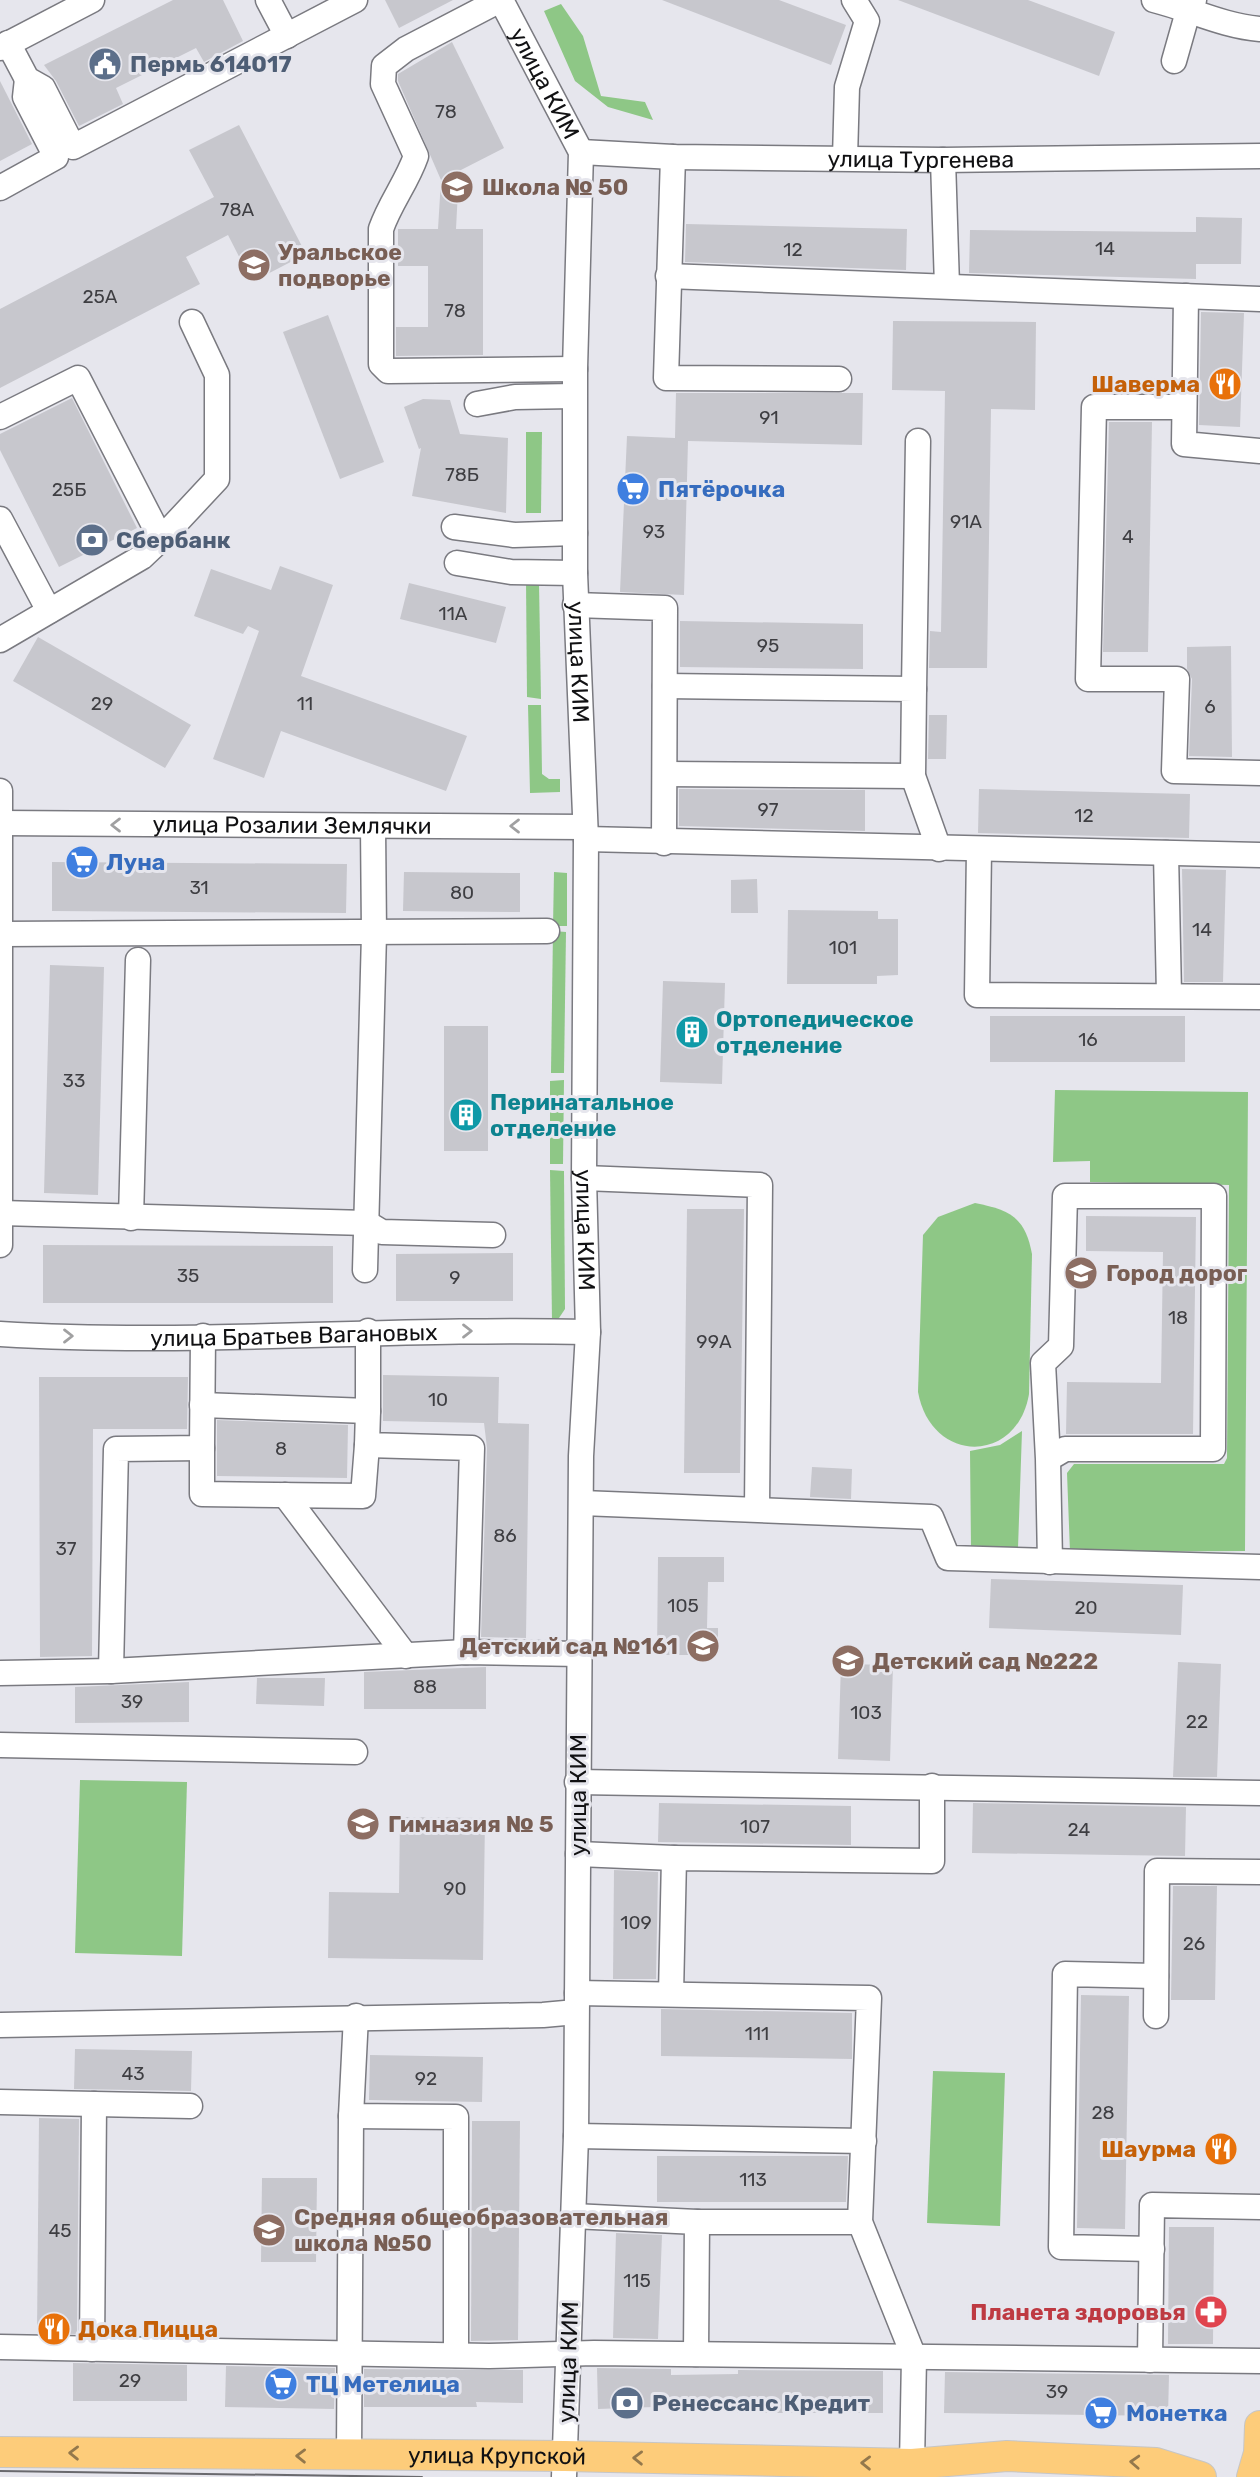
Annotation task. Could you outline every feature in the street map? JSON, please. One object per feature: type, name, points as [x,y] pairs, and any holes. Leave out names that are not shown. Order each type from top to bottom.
[{"type":"main road","points":[[1252,2477],[1260,2453],[1260,2426]]},
{"type":"main road","name":"улица Крупской","points":[[0,2452],[349,2456],[565,2467],[912,2464],[1007,2456],[1156,2463],[1201,2477]]},
{"type":"main road","points":[[1231,2477],[1249,2470],[1260,2453]]},
{"type":"street","points":[[92,0],[4,46],[27,79],[43,88],[73,147],[355,0]]},
{"type":"street","points":[[268,0],[287,36]]},
{"type":"street","points":[[500,0],[406,49],[384,66],[383,84],[416,156],[408,178],[387,212],[381,229],[381,364],[388,371],[575,369]]},
{"type":"street","name":"улица КИМ","points":[[500,0],[581,152],[574,396],[575,605],[585,833],[584,1178],[587,1332],[578,1782],[576,2136],[565,2467]]},
{"type":"street","points":[[1154,0],[1192,4],[1223,23],[1260,29]]},
{"type":"street","points":[[845,158],[847,87],[867,21],[851,1]]},
{"type":"street","points":[[1174,61],[1192,4]]},
{"type":"street","points":[[0,188],[56,157],[25,97],[27,79]]},
{"type":"street","name":"улица Тургенева","points":[[581,152],[673,157],[943,160],[1260,156]]},
{"type":"street","points":[[673,157],[666,378],[839,379]]},
{"type":"street","points":[[943,160],[947,286]]},
{"type":"street","points":[[668,276],[1260,299]]},
{"type":"street","points":[[1186,296],[1184,444],[1260,451]]},
{"type":"street","points":[[0,640],[142,557],[217,478],[216,375],[192,322]]},
{"type":"street","points":[[0,417],[78,378],[161,539]]},
{"type":"street","points":[[477,404],[514,397],[574,396]]},
{"type":"street","points":[[1183,407],[1094,407],[1088,678],[1177,678],[1174,771],[1260,773]]},
{"type":"street","points":[[918,441],[913,776],[939,849]]},
{"type":"street","points":[[0,519],[49,611]]},
{"type":"street","points":[[454,527],[514,535],[575,533]]},
{"type":"street","points":[[457,563],[511,572],[575,573]]},
{"type":"street","points":[[575,605],[665,608],[664,843]]},
{"type":"street","points":[[665,686],[914,689]]},
{"type":"street","points":[[664,774],[913,776]]},
{"type":"street","points":[[0,792],[0,1245]]},
{"type":"street","name":"улица Розалии Землячки","points":[[1,823],[373,826],[585,833],[664,843],[1260,855]]},
{"type":"street","points":[[365,1270],[374,933],[373,826]]},
{"type":"street","points":[[979,849],[977,995],[1260,997]]},
{"type":"street","points":[[1166,853],[1169,995]]},
{"type":"street","points":[[2,934],[547,931]]},
{"type":"street","points":[[131,1218],[138,960]]},
{"type":"street","points":[[584,1178],[760,1185],[757,1509]]},
{"type":"street","points":[[1048,1459],[1065,1449],[1213,1449],[1214,1196],[1065,1196],[1061,1346],[1044,1363],[1050,1562]]},
{"type":"street","points":[[1,1213],[367,1223],[382,1233],[493,1235]]},
{"type":"street","points":[[203,1336],[202,1494],[363,1496],[368,1445],[368,1331]]},
{"type":"street","name":"улица Братьев Вагановых","points":[[0,1334],[203,1336],[368,1331],[587,1332]]},
{"type":"street","points":[[202,1405],[368,1410]]},
{"type":"street","points":[[368,1445],[472,1448],[466,1652]]},
{"type":"street","points":[[111,1671],[116,1450],[202,1448]]},
{"type":"street","points":[[285,1495],[406,1656]]},
{"type":"street","points":[[582,1503],[931,1517],[948,1558],[1260,1567]]},
{"type":"street","points":[[0,1673],[111,1671],[466,1652],[580,1654]]},
{"type":"street","points":[[0,1745],[355,1752]]},
{"type":"street","points":[[578,1782],[1260,1793]]},
{"type":"street","points":[[578,1854],[932,1867],[932,1787]]},
{"type":"street","points":[[671,1994],[674,1857]]},
{"type":"street","points":[[1156,2016],[1157,1871],[1260,1872]]},
{"type":"street","points":[[1152,2249],[1061,2247],[1065,1974],[1156,1976]]},
{"type":"street","points":[[0,2025],[356,2016],[543,2015],[576,2002],[671,1994],[869,1998],[860,2222],[914,2357],[912,2464]]},
{"type":"street","points":[[349,2456],[351,2116],[356,2016]]},
{"type":"street","points":[[0,2102],[190,2106]]},
{"type":"street","points":[[92,2349],[94,2104]]},
{"type":"street","points":[[351,2116],[456,2117],[456,2355]]},
{"type":"street","points":[[576,2136],[864,2141]]},
{"type":"street","points":[[1150,2360],[1152,2205],[1260,2207]]},
{"type":"street","points":[[573,2216],[697,2222],[860,2222]]},
{"type":"street","points":[[696,2354],[697,2222]]},
{"type":"street","points":[[0,2347],[456,2355],[696,2354],[1260,2361]]},
{"type":"green space","points":[[561,4],[583,36],[601,96],[645,102],[653,120],[608,107],[575,81],[544,11]]},
{"type":"green space","points":[[526,432],[542,432],[541,513],[526,513]]},
{"type":"green space","points":[[526,580],[539,583],[541,699],[527,697]]},
{"type":"green space","points":[[528,705],[541,705],[542,774],[549,779],[560,779],[560,792],[530,793]]},
{"type":"green space","points":[[554,872],[567,873],[567,926],[553,926]]},
{"type":"green space","points":[[553,931],[566,932],[564,1073],[551,1073]]},
{"type":"green space","points":[[564,1080],[563,1164],[550,1164],[550,1081]]},
{"type":"green space","points":[[1055,1090],[1248,1092],[1245,1551],[1070,1552],[1067,1473],[1074,1464],[1224,1464],[1227,1458],[1229,1185],[1090,1182],[1090,1161],[1053,1162]]},
{"type":"green space","points":[[550,1170],[564,1171],[565,1309],[557,1321],[552,1321]]},
{"type":"green space","points":[[975,1203],[1007,1212],[1014,1217],[1025,1231],[1032,1254],[1029,1394],[1021,1417],[1008,1434],[992,1444],[974,1447],[956,1443],[939,1433],[926,1416],[918,1392],[923,1235],[938,1217]]},
{"type":"green space","points":[[1022,1431],[1018,1548],[971,1548],[970,1451],[1000,1445]]},
{"type":"green space","points":[[80,1780],[187,1782],[182,1956],[75,1953]]},
{"type":"green space","points":[[933,2071],[1005,2073],[1000,2226],[927,2223]]},
{"type":"building","points":[[173,0],[223,0],[243,41],[204,62],[196,48],[116,88],[123,104],[79,126],[56,81],[44,65]]},
{"type":"building","points":[[385,0],[453,0],[399,28]]},
{"type":"building","points":[[662,0],[779,0],[846,25],[831,65]]},
{"type":"building","points":[[898,0],[1028,0],[1115,32],[1099,76]]},
{"type":"building","points":[[452,42],[504,148],[459,171],[456,229],[483,229],[483,355],[396,356],[396,327],[428,327],[428,266],[398,266],[398,229],[438,229],[441,180],[398,81],[398,74]]},
{"type":"building","points":[[0,81],[32,144],[0,161]]},
{"type":"building","points":[[239,125],[306,254],[252,282],[228,235],[186,257],[200,284],[0,388],[0,309],[214,197],[189,150]]},
{"type":"building","points":[[1196,217],[1242,218],[1241,264],[1196,264],[1196,279],[969,273],[970,230],[1196,232]]},
{"type":"building","points":[[686,224],[907,229],[906,270],[685,262]]},
{"type":"building","points":[[1201,312],[1244,313],[1240,427],[1199,425]]},
{"type":"building","points":[[328,315],[384,462],[340,479],[283,332]]},
{"type":"building","points":[[893,321],[1036,322],[1035,410],[991,409],[987,668],[929,668],[930,631],[941,632],[945,391],[892,390]]},
{"type":"building","points":[[676,393],[863,393],[862,445],[688,441],[684,595],[620,592],[627,436],[675,438]]},
{"type":"building","points":[[72,398],[137,528],[59,567],[0,450],[0,434]]},
{"type":"building","points":[[423,399],[450,400],[460,434],[508,438],[506,513],[412,496],[421,448],[419,449],[404,407]]},
{"type":"building","points":[[1109,422],[1152,422],[1148,652],[1103,652]]},
{"type":"building","points":[[280,566],[333,585],[301,676],[467,736],[446,791],[281,731],[264,778],[213,759],[259,631],[248,626],[243,634],[194,616],[211,569],[271,590]]},
{"type":"building","points":[[409,583],[506,607],[496,643],[400,619]]},
{"type":"building","points":[[680,621],[863,624],[863,669],[680,667]]},
{"type":"building","points":[[38,637],[191,725],[165,768],[13,681]]},
{"type":"building","points":[[1231,646],[1232,757],[1189,756],[1192,679],[1187,669],[1187,647]]},
{"type":"building","points":[[929,715],[947,715],[946,759],[928,759]]},
{"type":"building","points":[[679,789],[865,790],[865,831],[679,826]]},
{"type":"building","points":[[979,789],[1190,794],[1189,838],[978,833]]},
{"type":"building","points":[[52,862],[347,864],[346,913],[52,911]]},
{"type":"building","points":[[1182,869],[1226,870],[1223,982],[1184,982]]},
{"type":"building","points":[[404,872],[520,873],[520,912],[403,911]]},
{"type":"building","points":[[757,879],[758,913],[731,913],[731,880]]},
{"type":"building","points":[[788,910],[878,911],[878,919],[898,919],[898,975],[877,976],[877,984],[787,984]]},
{"type":"building","points":[[50,965],[104,967],[98,1195],[44,1193]]},
{"type":"building","name":"Ортопедическое отделение","points":[[663,981],[725,983],[722,1084],[660,1082]]},
{"type":"building","points":[[990,1016],[1185,1016],[1185,1062],[990,1062]]},
{"type":"building","name":"Перинатальное отделение","points":[[444,1026],[488,1026],[488,1151],[444,1151]]},
{"type":"building","points":[[687,1209],[744,1209],[740,1473],[684,1473]]},
{"type":"building","points":[[1086,1216],[1196,1217],[1193,1434],[1066,1434],[1067,1382],[1161,1383],[1163,1252],[1086,1251]]},
{"type":"building","points":[[43,1245],[333,1246],[333,1303],[43,1303]]},
{"type":"building","points":[[513,1253],[513,1301],[396,1301],[396,1254]]},
{"type":"building","points":[[383,1375],[499,1377],[498,1423],[529,1424],[526,1638],[481,1637],[487,1448],[484,1423],[383,1421]]},
{"type":"building","points":[[39,1377],[188,1377],[187,1429],[93,1429],[92,1656],[40,1657]]},
{"type":"building","points":[[217,1420],[348,1425],[347,1478],[217,1476]]},
{"type":"building","points":[[812,1467],[852,1469],[851,1499],[810,1497]]},
{"type":"building","points":[[658,1557],[724,1557],[724,1582],[708,1582],[707,1628],[718,1628],[718,1655],[657,1655]]},
{"type":"building","points":[[991,1579],[1183,1585],[1181,1635],[989,1628]]},
{"type":"building","points":[[1178,1662],[1221,1664],[1217,1777],[1173,1777]]},
{"type":"building","points":[[841,1664],[893,1665],[890,1761],[838,1759]]},
{"type":"building","points":[[486,1667],[486,1709],[364,1709],[364,1672]]},
{"type":"building","points":[[257,1678],[325,1678],[324,1706],[256,1704]]},
{"type":"building","points":[[189,1682],[189,1722],[75,1723],[75,1687]]},
{"type":"building","points":[[659,1803],[851,1806],[851,1845],[658,1842]]},
{"type":"building","points":[[973,1803],[1186,1807],[1185,1856],[972,1853]]},
{"type":"building","points":[[400,1817],[485,1818],[483,1960],[328,1958],[329,1892],[399,1893]]},
{"type":"building","points":[[614,1870],[658,1872],[656,1979],[613,1979]]},
{"type":"building","points":[[1173,1886],[1217,1886],[1215,2000],[1171,2000]]},
{"type":"building","points":[[1081,1995],[1129,1996],[1125,2229],[1077,2228]]},
{"type":"building","points":[[661,2009],[852,2013],[852,2059],[661,2056]]},
{"type":"building","points":[[75,2049],[192,2051],[191,2091],[74,2089]]},
{"type":"building","points":[[370,2055],[483,2057],[482,2102],[369,2100]]},
{"type":"building","points":[[39,2118],[79,2119],[77,2334],[37,2333]]},
{"type":"building","points":[[472,2121],[520,2121],[518,2340],[471,2341]]},
{"type":"building","points":[[657,2156],[848,2156],[846,2202],[657,2202]]},
{"type":"building","points":[[262,2178],[317,2178],[316,2262],[261,2262]]},
{"type":"building","points":[[1169,2227],[1214,2227],[1213,2344],[1168,2344]]},
{"type":"building","points":[[616,2233],[662,2235],[658,2339],[613,2338]]},
{"type":"building","points":[[73,2363],[187,2365],[187,2401],[73,2401]]},
{"type":"building","name":"ТЦ Метелица","points":[[226,2366],[335,2368],[334,2409],[225,2407]]},
{"type":"building","points":[[597,2368],[671,2369],[671,2375],[738,2374],[738,2370],[883,2371],[883,2413],[737,2413],[737,2404],[598,2409]]},
{"type":"building","points":[[364,2369],[523,2370],[523,2403],[476,2402],[477,2407],[364,2407]]},
{"type":"building","points":[[945,2372],[1169,2375],[1168,2416],[944,2413]]},
{"type":"tram line","points":[[0,2471],[422,2477]]},
{"type":"place","name":"Пермь 614017","points":[[105,64]]},
{"type":"place","name":"Школа № 50","points":[[457,187]]},
{"type":"place","name":"Уральское подворье","points":[[254,265]]},
{"type":"place","name":"Шаверма","points":[[1225,384]]},
{"type":"place","name":"Пятёрочка","points":[[633,489]]},
{"type":"place","name":"Сбербанк","points":[[92,540]]},
{"type":"place","name":"Луна","points":[[82,862]]},
{"type":"place","name":"Ортопедическое отделение","points":[[692,1032]]},
{"type":"place","name":"Перинатальное отделение","points":[[466,1115]]},
{"type":"place","name":"Город дорог","points":[[1081,1273]]},
{"type":"place","name":"Детский сад №161","points":[[703,1646]]},
{"type":"place","name":"Детский сад №222","points":[[848,1661]]},
{"type":"place","name":"Гимназия № 5","points":[[363,1824]]},
{"type":"place","name":"Шаурма","points":[[1221,2149]]},
{"type":"place","name":"Средняя общеобразовательная школа №50","points":[[269,2230]]},
{"type":"place","name":"Планета здоровья","points":[[1211,2312]]},
{"type":"place","name":"Дока Пицца","points":[[54,2329]]},
{"type":"place","name":"ТЦ Метелица","points":[[281,2384]]},
{"type":"place","name":"Ренессанс Кредит","points":[[627,2403]]},
{"type":"place","name":"Монетка","points":[[1101,2413]]}]
